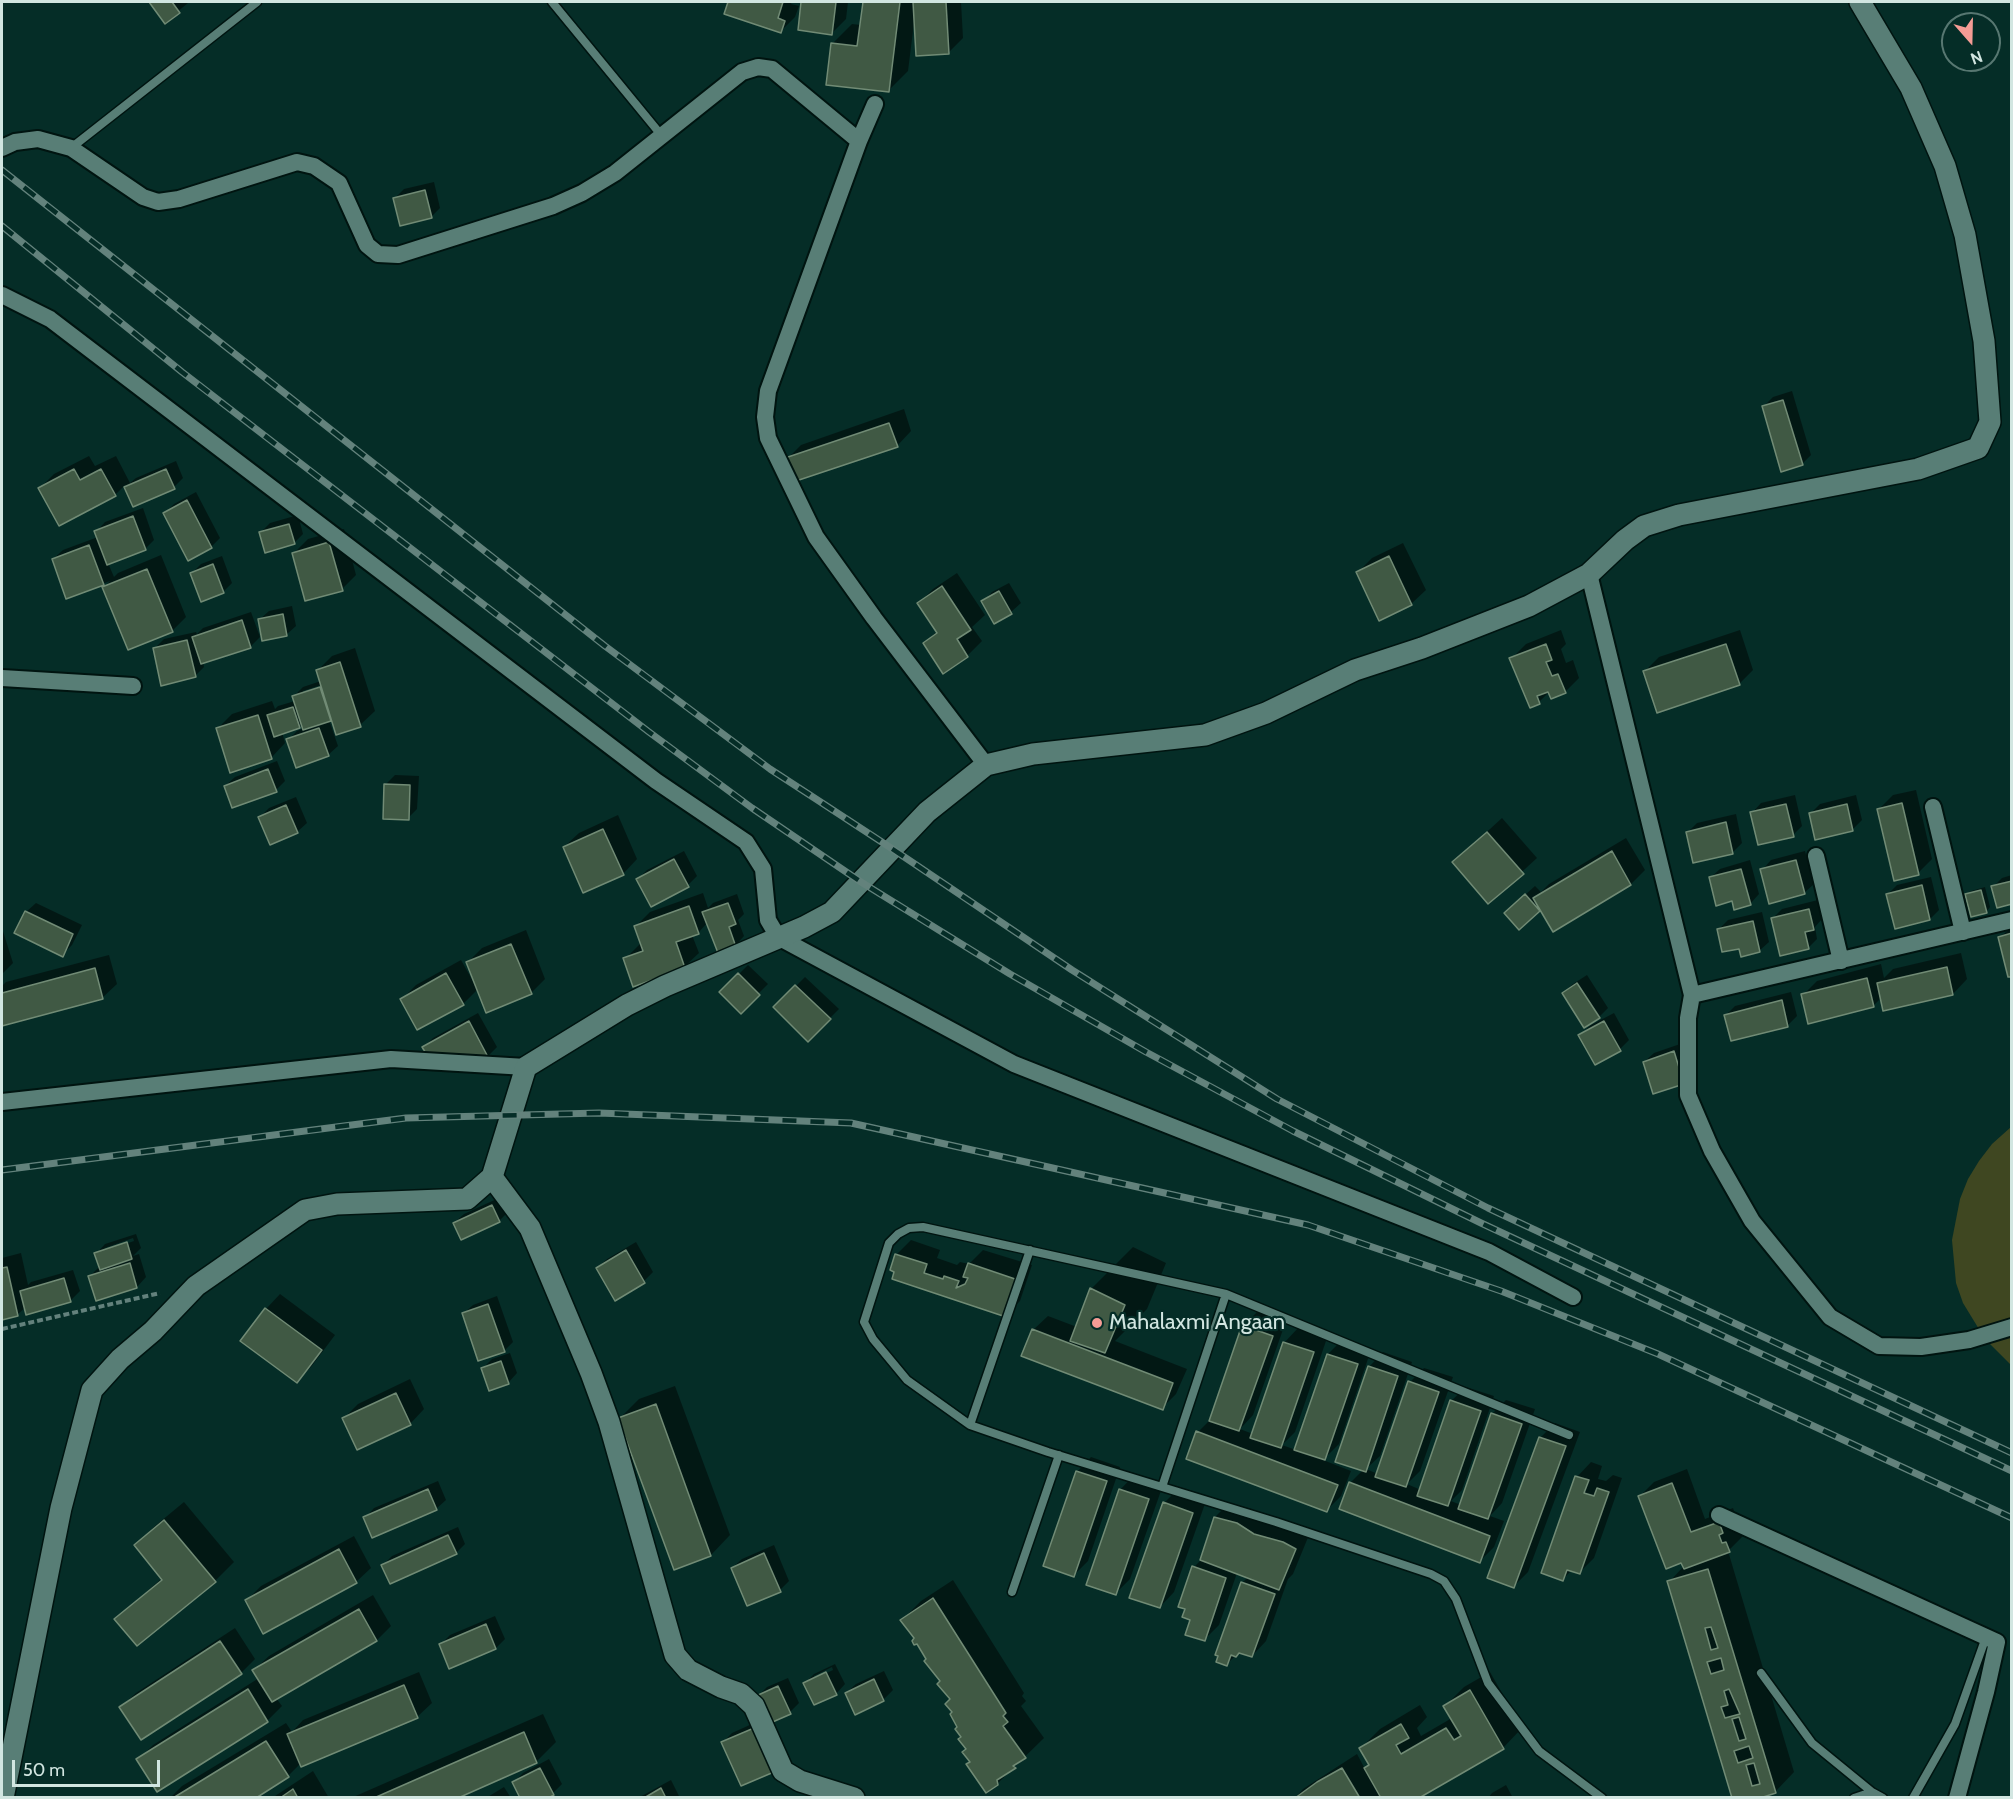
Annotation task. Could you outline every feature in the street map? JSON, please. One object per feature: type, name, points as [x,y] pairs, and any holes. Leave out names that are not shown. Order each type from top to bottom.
[{"type":"street","points":[[2,1102],[391,1059],[526,1067],[627,1005],[804,927],[832,912],[927,812],[986,765],[1033,754],[1205,735],[1266,712],[1355,670],[1422,648],[1528,606],[1589,574],[1625,540],[1644,526],[1680,515],[1918,469],[1978,448],[1990,422],[1984,341],[1965,235],[1945,166],[1911,88],[1860,2]]},
{"type":"street","points":[[2,148],[15,142],[38,139],[71,148],[143,197],[158,202],[178,199],[297,162],[314,166],[339,183],[367,245],[378,254],[398,255],[553,206],[582,193],[615,174],[742,72],[758,67],[772,69],[859,141]]},
{"type":"street","points":[[875,104],[859,141],[768,391],[765,417],[768,438],[816,537],[874,618],[986,765]]},
{"type":"street","points":[[2,295],[50,320],[656,781],[746,843],[763,869],[768,920],[778,937],[1014,1064],[1489,1252],[1573,1297]]},
{"type":"street","points":[[1589,574],[1692,995],[1688,1018],[1688,1095],[1712,1151],[1752,1221],[1830,1317],[1879,1346],[1921,1347],[1959,1341],[2012,1327]]},
{"type":"street","points":[[2,678],[133,686]]},
{"type":"street","points":[[1933,807],[1963,932]]},
{"type":"street","points":[[1816,856],[1841,961]]},
{"type":"street","points":[[1692,995],[2012,920]]},
{"type":"street","points":[[3,1797],[61,1508],[92,1390],[120,1359],[153,1331],[196,1286],[305,1210],[337,1204],[467,1199],[492,1177],[526,1067]]},
{"type":"street","points":[[492,1177],[530,1228],[591,1373],[609,1422],[675,1654],[688,1670],[721,1687],[741,1694],[754,1706],[783,1771],[800,1781],[854,1797]]},
{"type":"street","points":[[1719,1515],[1997,1642],[1986,1692],[1957,1797]]},
{"type":"lane","points":[[71,148],[257,2]]},
{"type":"lane","points":[[552,2],[662,136]]},
{"type":"lane","points":[[1569,1435],[1226,1294],[923,1227],[909,1228],[889,1243],[864,1322],[867,1331],[907,1380],[970,1425],[1310,1533],[1431,1574],[1444,1581],[1456,1599],[1488,1683],[1539,1751],[1602,1797]]},
{"type":"lane","points":[[970,1425],[1030,1250]]},
{"type":"lane","points":[[1162,1487],[1226,1294]]},
{"type":"lane","points":[[1012,1592],[1059,1455]]},
{"type":"lane","points":[[1913,1797],[1955,1724],[1986,1637]]},
{"type":"lane","points":[[1761,1673],[1812,1743],[1872,1792],[1883,1797]]},
{"type":"lane","points":[[1854,1797],[1872,1792]]},
{"type":"path","points":[[2,1329],[196,1286]]},
{"type":"green space","points":[[2011,1127],[2011,1365],[1985,1339],[1963,1303],[1956,1283],[1952,1240],[1960,1199],[1968,1179],[1992,1144]]},
{"type":"building","points":[[149,2],[172,2],[180,13],[165,24]]},
{"type":"building","points":[[728,2],[783,2],[778,18],[785,21],[781,33],[724,14]]},
{"type":"building","points":[[801,2],[836,2],[832,35],[798,30]]},
{"type":"building","points":[[863,2],[900,2],[889,92],[826,85],[831,43],[857,46]]},
{"type":"building","points":[[913,2],[946,2],[949,54],[916,56]]},
{"type":"building","points":[[425,190],[432,218],[400,226],[393,198]]},
{"type":"building","points":[[1783,400],[1803,465],[1781,472],[1762,406]]},
{"type":"building","points":[[889,423],[898,447],[793,482],[785,458]]},
{"type":"building","points":[[74,469],[80,480],[101,469],[116,496],[59,526],[38,488]]},
{"type":"building","points":[[166,469],[175,489],[133,507],[124,487]]},
{"type":"building","points":[[187,500],[212,548],[188,561],[163,513]]},
{"type":"building","points":[[133,516],[146,550],[107,565],[94,531]]},
{"type":"building","points":[[289,524],[295,544],[265,553],[259,532]]},
{"type":"building","points":[[329,542],[343,591],[305,601],[292,553]]},
{"type":"building","points":[[89,545],[104,585],[66,599],[52,559]]},
{"type":"building","points":[[1389,556],[1412,605],[1379,621],[1356,572]]},
{"type":"building","points":[[213,564],[224,593],[201,602],[190,573]]},
{"type":"building","points":[[147,569],[173,632],[128,650],[102,587]]},
{"type":"building","points":[[942,586],[971,630],[957,639],[968,657],[943,674],[923,643],[937,633],[917,603]]},
{"type":"building","points":[[999,591],[1012,614],[994,624],[981,601]]},
{"type":"building","points":[[283,614],[287,636],[262,641],[258,619]]},
{"type":"building","points":[[242,620],[251,648],[201,664],[192,637]]},
{"type":"building","points":[[187,640],[196,677],[161,686],[153,648]]},
{"type":"building","points":[[1546,644],[1552,660],[1546,662],[1552,676],[1558,674],[1566,693],[1551,699],[1548,692],[1537,696],[1540,704],[1530,708],[1509,658]]},
{"type":"building","points":[[1726,644],[1740,685],[1657,713],[1643,671]]},
{"type":"building","points":[[340,662],[361,727],[336,735],[316,670]]},
{"type":"building","points":[[320,687],[331,721],[303,730],[292,696]]},
{"type":"building","points":[[293,707],[300,728],[274,737],[267,715]]},
{"type":"building","points":[[258,715],[272,759],[230,773],[216,728]]},
{"type":"building","points":[[319,728],[329,756],[296,768],[286,739]]},
{"type":"building","points":[[268,769],[277,792],[232,808],[224,786]]},
{"type":"building","points":[[384,784],[410,785],[409,820],[383,819]]},
{"type":"building","points":[[1902,803],[1919,875],[1894,881],[1877,809]]},
{"type":"building","points":[[1786,804],[1794,837],[1758,845],[1750,812]]},
{"type":"building","points":[[1847,804],[1853,831],[1815,840],[1809,813]]},
{"type":"building","points":[[286,805],[298,833],[270,845],[258,817]]},
{"type":"building","points":[[1726,822],[1733,854],[1693,863],[1686,832]]},
{"type":"building","points":[[603,829],[624,875],[583,893],[563,847]]},
{"type":"building","points":[[1487,832],[1524,874],[1488,904],[1452,862]]},
{"type":"building","points":[[1612,851],[1631,885],[1553,932],[1533,898]]},
{"type":"building","points":[[674,859],[689,887],[651,907],[636,879]]},
{"type":"building","points":[[1796,860],[1805,894],[1769,904],[1760,869]]},
{"type":"building","points":[[1741,869],[1751,905],[1734,910],[1732,901],[1716,906],[1709,877]]},
{"type":"building","points":[[2012,881],[2012,904],[1997,908],[1991,886]]},
{"type":"building","points":[[1922,885],[1930,920],[1895,929],[1886,894]]},
{"type":"building","points":[[1981,890],[1987,913],[1971,917],[1965,894]]},
{"type":"building","points":[[1525,894],[1540,911],[1519,930],[1504,913]]},
{"type":"building","points":[[728,903],[736,924],[729,927],[736,947],[718,953],[702,912]]},
{"type":"building","points":[[689,906],[699,934],[676,942],[685,968],[633,987],[623,958],[643,951],[634,926]]},
{"type":"building","points":[[1809,909],[1814,930],[1805,932],[1809,949],[1780,956],[1771,918]]},
{"type":"building","points":[[25,911],[73,934],[63,957],[14,933]]},
{"type":"building","points":[[1753,921],[1760,952],[1741,957],[1739,949],[1722,952],[1717,929]]},
{"type":"building","points":[[2012,933],[2012,977],[2008,977],[1998,937]]},
{"type":"building","points":[[511,944],[532,994],[486,1013],[466,962]]},
{"type":"building","points":[[1947,967],[1953,995],[1883,1011],[1877,983]]},
{"type":"building","points":[[95,968],[103,999],[2,1026],[2,993]]},
{"type":"building","points":[[446,973],[464,1005],[417,1030],[400,999]]},
{"type":"building","points":[[738,973],[760,995],[741,1014],[719,992]]},
{"type":"building","points":[[1867,978],[1874,1007],[1808,1024],[1801,994]]},
{"type":"building","points":[[1577,983],[1600,1018],[1584,1028],[1562,993]]},
{"type":"building","points":[[795,985],[831,1019],[808,1042],[773,1007]]},
{"type":"building","points":[[1782,1000],[1788,1027],[1731,1041],[1724,1015]]},
{"type":"building","points":[[469,1021],[488,1057],[427,1055],[422,1047]]},
{"type":"building","points":[[1604,1021],[1621,1051],[1595,1065],[1578,1035]]},
{"type":"building","points":[[1674,1051],[1684,1084],[1653,1094],[1643,1062]]},
{"type":"building","points":[[492,1205],[500,1222],[461,1240],[453,1223]]},
{"type":"building","points":[[127,1242],[132,1259],[100,1270],[94,1253]]},
{"type":"building","points":[[626,1250],[645,1283],[615,1301],[596,1268]]},
{"type":"building","points":[[895,1254],[927,1264],[924,1273],[959,1281],[956,1288],[965,1284],[968,1278],[963,1277],[968,1263],[1018,1280],[1006,1317],[892,1279],[894,1272],[890,1270]]},
{"type":"building","points":[[130,1263],[137,1288],[96,1301],[88,1276]]},
{"type":"building","points":[[7,1267],[18,1316],[2,1320],[2,1268]]},
{"type":"building","points":[[64,1278],[71,1302],[26,1315],[20,1291]]},
{"type":"building","name":"Mahalaxmi Angaan","points":[[1090,1288],[1125,1305],[1105,1353],[1070,1341]]},
{"type":"building","points":[[488,1304],[505,1352],[478,1361],[462,1313]]},
{"type":"building","points":[[265,1308],[322,1350],[297,1383],[240,1341]]},
{"type":"building","points":[[1242,1325],[1273,1336],[1239,1431],[1209,1421]]},
{"type":"building","points":[[1032,1329],[1173,1383],[1163,1410],[1021,1356]]},
{"type":"building","points":[[1283,1342],[1314,1352],[1281,1448],[1250,1438]]},
{"type":"building","points":[[1327,1354],[1358,1364],[1325,1460],[1294,1450]]},
{"type":"building","points":[[501,1361],[509,1384],[489,1391],[481,1368]]},
{"type":"building","points":[[1368,1366],[1398,1376],[1366,1472],[1335,1462]]},
{"type":"building","points":[[1408,1381],[1439,1392],[1406,1487],[1375,1477]]},
{"type":"building","points":[[396,1393],[411,1425],[357,1450],[342,1418]]},
{"type":"building","points":[[1450,1400],[1481,1411],[1448,1506],[1417,1496]]},
{"type":"building","points":[[656,1404],[711,1556],[674,1570],[618,1418]]},
{"type":"building","points":[[1491,1413],[1522,1424],[1488,1519],[1458,1509]]},
{"type":"building","points":[[1196,1431],[1338,1485],[1327,1512],[1186,1459]]},
{"type":"building","points":[[1539,1437],[1566,1446],[1514,1588],[1487,1578]]},
{"type":"building","points":[[1076,1471],[1107,1481],[1074,1577],[1043,1566]]},
{"type":"building","points":[[1575,1476],[1589,1480],[1584,1493],[1594,1496],[1597,1488],[1609,1492],[1580,1574],[1567,1570],[1563,1581],[1541,1573]]},
{"type":"building","points":[[1349,1482],[1490,1536],[1480,1563],[1339,1509]]},
{"type":"building","points":[[1672,1483],[1691,1532],[1719,1522],[1723,1533],[1719,1535],[1722,1543],[1726,1542],[1730,1552],[1684,1569],[1681,1563],[1666,1569],[1638,1496]]},
{"type":"building","points":[[428,1489],[437,1510],[372,1538],[363,1517]]},
{"type":"building","points":[[1119,1489],[1149,1499],[1116,1595],[1086,1585]]},
{"type":"building","points":[[1163,1502],[1193,1513],[1160,1608],[1129,1598]]},
{"type":"building","points":[[1214,1517],[1237,1523],[1254,1534],[1283,1542],[1296,1549],[1279,1590],[1200,1560]]},
{"type":"building","points":[[164,1520],[216,1582],[137,1646],[114,1619],[162,1580],[134,1545]]},
{"type":"building","points":[[448,1535],[457,1554],[390,1584],[381,1565]]},
{"type":"building","points":[[339,1549],[357,1583],[263,1634],[245,1600]]},
{"type":"building","points":[[764,1553],[781,1592],[747,1606],[731,1568]]},
{"type":"building","points":[[1192,1566],[1226,1578],[1205,1641],[1185,1635],[1190,1620],[1182,1617],[1185,1609],[1178,1607]]},
{"type":"building","points":[[1708,1569],[1776,1793],[1760,1798],[1732,1798],[1667,1581]],"holes":[[[1711,1627],[1718,1648],[1711,1650],[1705,1628]],[[1721,1658],[1724,1670],[1711,1674],[1707,1662]],[[1729,1689],[1740,1714],[1725,1718],[1721,1707],[1728,1705],[1724,1691]],[[1739,1717],[1746,1739],[1739,1741],[1732,1719]],[[1749,1746],[1753,1758],[1738,1763],[1734,1751]],[[1754,1763],[1760,1784],[1752,1786],[1746,1765]]]},
{"type":"building","points":[[1241,1582],[1275,1594],[1252,1657],[1239,1653],[1236,1657],[1231,1655],[1227,1666],[1216,1662],[1218,1656],[1215,1655]]},
{"type":"building","points":[[933,1598],[1006,1713],[1003,1716],[1008,1722],[1003,1726],[1026,1758],[1013,1766],[1016,1768],[997,1780],[998,1785],[986,1793],[966,1764],[970,1762],[962,1752],[966,1749],[958,1739],[961,1737],[955,1729],[957,1727],[950,1714],[952,1712],[945,1704],[950,1699],[937,1684],[940,1681],[924,1661],[926,1659],[917,1644],[914,1645],[912,1641],[914,1638],[900,1620]]},
{"type":"building","points":[[359,1609],[377,1641],[272,1702],[252,1670]]},
{"type":"building","points":[[486,1624],[496,1649],[449,1669],[439,1644]]},
{"type":"building","points":[[220,1641],[242,1674],[141,1740],[119,1707]]},
{"type":"building","points":[[826,1672],[837,1695],[814,1705],[803,1683]]},
{"type":"building","points":[[874,1679],[884,1701],[855,1715],[845,1693]]},
{"type":"building","points":[[404,1685],[418,1718],[301,1767],[287,1734]]},
{"type":"building","points":[[778,1686],[791,1714],[768,1724],[756,1696]]},
{"type":"building","points":[[248,1689],[268,1722],[157,1792],[136,1759]]},
{"type":"building","points":[[1470,1690],[1504,1749],[1419,1798],[1381,1798],[1364,1768],[1369,1765],[1359,1748],[1401,1724],[1409,1738],[1396,1745],[1401,1754],[1446,1728],[1454,1740],[1461,1736],[1443,1706]]},
{"type":"building","points":[[754,1728],[774,1772],[741,1786],[721,1742]]},
{"type":"building","points":[[524,1732],[537,1763],[458,1798],[374,1798]]},
{"type":"building","points":[[266,1741],[289,1777],[256,1798],[173,1798]]},
{"type":"building","points":[[540,1768],[554,1795],[548,1798],[520,1798],[512,1782]]},
{"type":"building","points":[[1342,1768],[1360,1798],[1295,1798],[1317,1782]]},
{"type":"building","points":[[661,1788],[666,1798],[644,1798]]},
{"type":"building","points":[[293,1789],[298,1798],[280,1798]]},
{"type":"railway","points":[[2,170],[605,646],[770,769],[1072,970],[1277,1099],[1488,1208],[2012,1453]]},
{"type":"railway","points":[[2,226],[182,372],[649,732],[752,808],[861,882],[1010,974],[1146,1052],[1293,1131],[1481,1223],[2012,1471]]},
{"type":"railway","points":[[2,1170],[406,1118],[599,1113],[851,1123],[1308,1225],[1501,1291],[1658,1354],[2012,1518]]},
{"type":"place","name":"Mahalaxmi Angaan","points":[[1097,1323]]}]
